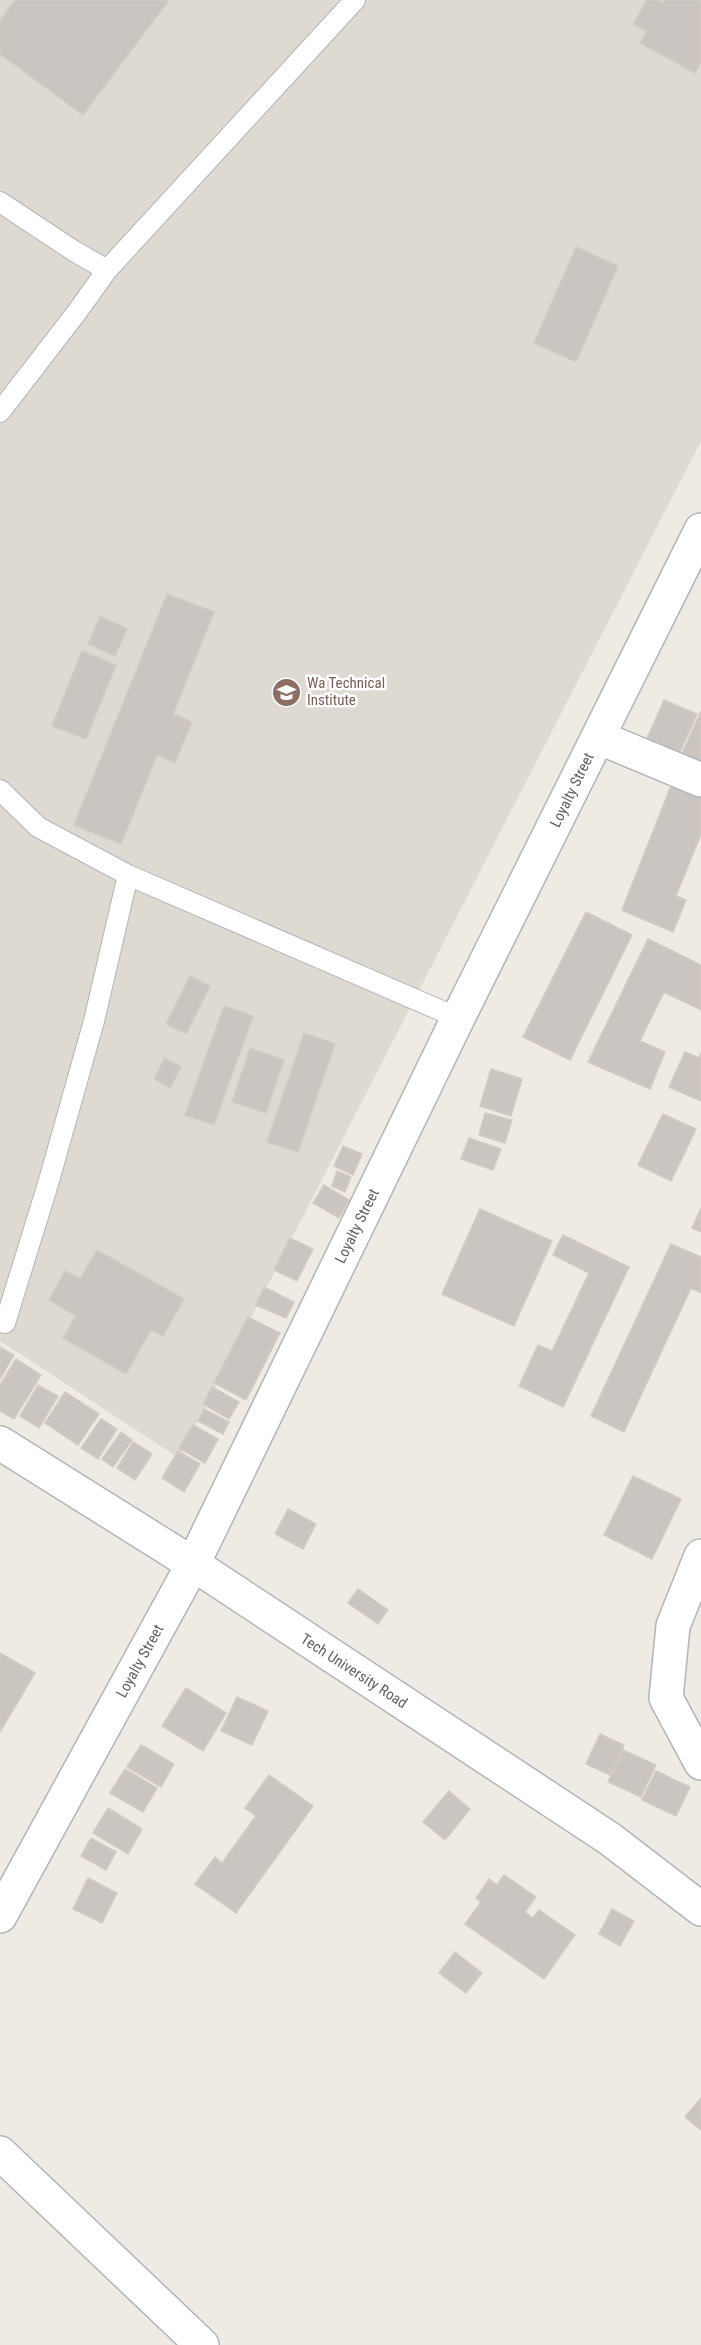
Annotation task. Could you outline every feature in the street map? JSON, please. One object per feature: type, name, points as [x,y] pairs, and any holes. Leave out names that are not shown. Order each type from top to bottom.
[{"type":"street","name":"Loyalty Street","points":[[0,1916],[193,1564],[458,1018],[701,530]]},
{"type":"street","points":[[598,737],[701,780]]},
{"type":"street","name":"Tech University Road","points":[[0,1443],[193,1564],[610,1839],[701,1909]]},
{"type":"street","points":[[701,1556],[673,1626],[666,1698],[701,1762]]},
{"type":"street","points":[[0,2153],[202,2345]]},
{"type":"lane","points":[[0,412],[77,312],[106,270],[355,0]]},
{"type":"lane","points":[[0,202],[106,270]]},
{"type":"lane","points":[[0,790],[38,827],[129,875],[458,1018]]},
{"type":"lane","points":[[5,1323],[48,1184],[94,1021],[129,875]]},
{"type":"shaded area","name":"Wa Technical Institute","points":[[0,0],[701,0],[701,441],[179,1458],[0,1341]]},
{"type":"building","points":[[15,0],[169,0],[83,115],[0,54],[0,20]]},
{"type":"building","points":[[647,0],[657,0],[663,3],[664,0],[701,0],[701,62],[695,73],[640,43],[647,31],[633,24]]},
{"type":"building","points":[[576,247],[618,266],[576,362],[534,343]]},
{"type":"building","points":[[167,594],[214,612],[173,714],[192,722],[175,763],[157,755],[121,844],[74,825]]},
{"type":"building","points":[[100,616],[127,629],[115,656],[88,644]]},
{"type":"building","points":[[82,651],[116,665],[86,739],[52,726]]},
{"type":"building","points":[[664,700],[697,714],[678,757],[645,743]]},
{"type":"building","points":[[701,711],[701,767],[680,758]]},
{"type":"building","points":[[671,786],[701,797],[701,834],[676,896],[686,900],[673,932],[622,910]]},
{"type":"building","points":[[586,912],[632,935],[570,1060],[523,1037]]},
{"type":"building","points":[[648,939],[701,965],[701,1010],[664,992],[640,1041],[665,1052],[650,1089],[588,1062]]},
{"type":"building","points":[[190,976],[210,986],[186,1034],[166,1024]]},
{"type":"building","points":[[224,1006],[253,1016],[214,1125],[185,1115]]},
{"type":"building","points":[[304,1033],[335,1044],[298,1152],[267,1142]]},
{"type":"building","points":[[250,1048],[284,1060],[266,1113],[232,1102]]},
{"type":"building","points":[[685,1052],[699,1058],[701,1053],[701,1101],[669,1087]]},
{"type":"building","points":[[165,1058],[181,1067],[170,1088],[154,1079]]},
{"type":"building","points":[[491,1069],[522,1079],[511,1116],[480,1106]]},
{"type":"building","points":[[485,1113],[512,1120],[505,1143],[479,1135]]},
{"type":"building","points":[[663,1114],[696,1129],[671,1181],[638,1165]]},
{"type":"building","points":[[469,1138],[501,1149],[493,1170],[461,1159]]},
{"type":"building","points":[[343,1146],[362,1154],[353,1175],[334,1166]]},
{"type":"building","points":[[337,1171],[351,1177],[345,1192],[332,1186]]},
{"type":"building","points":[[324,1185],[349,1200],[339,1218],[313,1203]]},
{"type":"building","points":[[701,1208],[701,1232],[692,1228]]},
{"type":"building","points":[[480,1209],[552,1241],[514,1326],[442,1294]]},
{"type":"building","points":[[563,1235],[629,1267],[563,1407],[519,1386],[538,1345],[552,1351],[589,1273],[553,1255]]},
{"type":"building","points":[[290,1238],[313,1249],[297,1281],[274,1270]]},
{"type":"building","points":[[671,1244],[701,1257],[701,1293],[691,1288],[624,1432],[591,1416]]},
{"type":"building","points":[[97,1250],[184,1299],[163,1336],[151,1330],[126,1374],[63,1338],[76,1316],[49,1300],[65,1271],[80,1279]]},
{"type":"building","points":[[264,1287],[294,1302],[286,1318],[256,1305]]},
{"type":"building","points":[[248,1317],[280,1333],[246,1400],[214,1383]]},
{"type":"building","points":[[0,1347],[14,1355],[0,1379]]},
{"type":"building","points":[[16,1359],[41,1375],[14,1419],[0,1411],[0,1385]]},
{"type":"building","points":[[38,1385],[58,1396],[39,1428],[20,1416]]},
{"type":"building","points":[[212,1387],[239,1402],[229,1419],[203,1404]]},
{"type":"building","points":[[65,1392],[99,1414],[78,1445],[45,1423]]},
{"type":"building","points":[[204,1409],[229,1422],[223,1434],[198,1421]]},
{"type":"building","points":[[101,1419],[117,1429],[98,1459],[81,1448]]},
{"type":"building","points":[[193,1425],[218,1439],[205,1463],[179,1448]]},
{"type":"building","points":[[121,1432],[132,1440],[113,1467],[102,1459]]},
{"type":"building","points":[[133,1442],[152,1454],[135,1480],[117,1468]]},
{"type":"building","points":[[178,1451],[200,1464],[184,1492],[162,1478]]},
{"type":"building","points":[[633,1476],[681,1499],[652,1559],[604,1535]]},
{"type":"building","points":[[288,1509],[316,1524],[303,1549],[275,1534]]},
{"type":"building","points":[[358,1589],[388,1610],[378,1624],[348,1603]]},
{"type":"building","points":[[0,1653],[35,1673],[0,1732]]},
{"type":"building","points":[[186,1688],[226,1713],[203,1751],[162,1726]]},
{"type":"building","points":[[237,1697],[268,1711],[252,1745],[221,1731]]},
{"type":"building","points":[[600,1734],[624,1745],[610,1775],[586,1764]]},
{"type":"building","points":[[141,1745],[174,1764],[161,1787],[127,1767]]},
{"type":"building","points":[[623,1750],[656,1765],[641,1797],[608,1782]]},
{"type":"building","points":[[125,1769],[157,1788],[143,1812],[110,1793]]},
{"type":"building","points":[[656,1771],[690,1787],[676,1816],[642,1800]]},
{"type":"building","points":[[269,1775],[313,1806],[236,1913],[195,1884],[215,1857],[222,1863],[256,1816],[245,1808]]},
{"type":"building","points":[[449,1791],[470,1809],[445,1840],[423,1822]]},
{"type":"building","points":[[108,1808],[142,1829],[128,1854],[93,1833]]},
{"type":"building","points":[[91,1838],[116,1852],[106,1870],[81,1856]]},
{"type":"building","points":[[504,1875],[536,1897],[525,1912],[533,1918],[539,1910],[575,1935],[544,1979],[465,1924],[481,1902],[476,1898],[489,1879],[497,1885]]},
{"type":"building","points":[[88,1878],[117,1893],[102,1923],[73,1909]]},
{"type":"building","points":[[612,1909],[634,1921],[620,1946],[599,1934]]},
{"type":"building","points":[[455,1952],[482,1973],[466,1993],[439,1973]]},
{"type":"building","points":[[701,2098],[701,2130],[685,2117]]},
{"type":"place","name":"Wa Technical Institute","points":[[286,692]]}]
